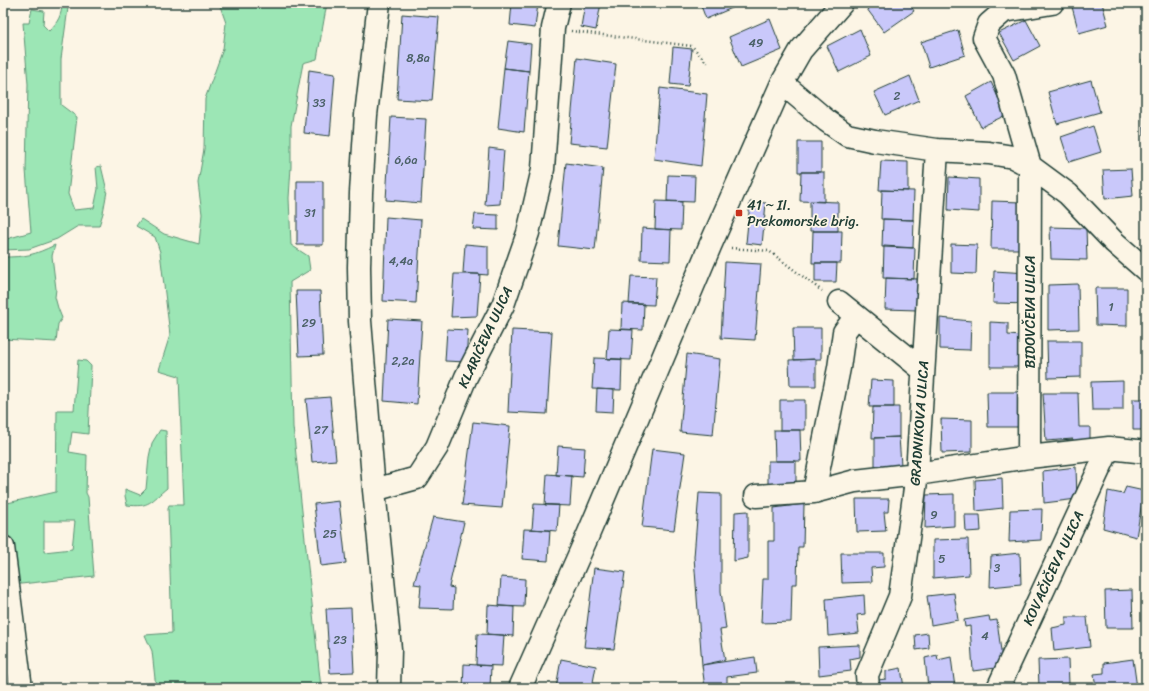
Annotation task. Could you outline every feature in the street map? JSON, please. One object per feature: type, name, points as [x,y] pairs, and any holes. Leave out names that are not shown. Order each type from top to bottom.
[{"type":"street","points":[[379,3],[366,115],[361,193],[359,267],[360,321],[374,490],[390,649],[389,688]]},
{"type":"street","name":"KLARIČEVA ULICA","points":[[374,490],[417,478],[437,447],[466,377],[503,305],[528,233],[543,169],[553,28],[559,3]]},
{"type":"street","points":[[520,688],[588,535],[710,246],[782,83],[801,50],[842,3]]},
{"type":"street","name":"BIDOVČEVA ULICA","points":[[1029,457],[1030,166],[1004,75],[984,38],[989,24],[1004,12],[1052,3]]},
{"type":"street","points":[[782,83],[827,121],[847,135],[875,141],[937,150],[989,153],[1013,158],[1030,166],[1068,194],[1114,242],[1146,270]]},
{"type":"street","name":"GRADNIKOVA ULICA","points":[[868,688],[867,675],[900,596],[917,474],[937,150]]},
{"type":"street","points":[[839,302],[923,370]]},
{"type":"street","points":[[814,492],[839,368],[844,332],[856,316]]},
{"type":"street","points":[[756,496],[814,492],[855,481],[917,474],[1029,457],[1109,448],[1146,452]]},
{"type":"street","name":"KOVAČIČEVA ULICA","points":[[998,688],[1109,448]]},
{"type":"street","points":[[3,547],[21,688]]},
{"type":"path","points":[[590,34],[692,46],[709,65]]},
{"type":"path","points":[[710,246],[769,251],[812,284],[839,302]]},
{"type":"green space","points":[[62,3],[68,3],[68,8],[61,59],[61,105],[77,117],[68,194],[74,210],[94,208],[98,189],[96,167],[101,166],[107,191],[103,213],[99,226],[78,226],[57,239],[29,249],[3,250],[3,240],[31,232],[26,170],[28,84],[23,23],[29,23],[32,9],[44,11],[43,25],[49,31],[59,18]]},
{"type":"green space","points":[[221,3],[327,3],[317,59],[303,63],[291,126],[289,198],[291,245],[308,256],[310,270],[290,282],[293,427],[321,688],[156,688],[152,651],[145,635],[172,633],[168,509],[169,505],[184,505],[179,376],[159,370],[170,335],[160,252],[155,237],[136,226],[141,219],[164,234],[199,244],[202,214],[198,183],[204,149],[205,99],[223,49],[226,23],[220,6]]},
{"type":"green space","points":[[55,245],[52,256],[56,289],[55,297],[62,318],[58,324],[56,342],[3,339],[3,257],[30,255]]},
{"type":"green space","points":[[78,360],[86,361],[91,366],[88,434],[72,432],[69,452],[87,455],[86,493],[88,497],[94,576],[12,585],[3,531],[3,504],[56,492],[57,410],[74,410]],"holes":[[[44,521],[75,521],[72,549],[44,552]]]},
{"type":"green space","points":[[160,430],[166,431],[167,488],[146,504],[135,506],[127,505],[125,489],[140,495],[146,489],[152,443]]},
{"type":"building","points":[[512,3],[538,3],[535,28],[510,25]]},
{"type":"building","points":[[585,3],[601,3],[596,30],[581,27]]},
{"type":"building","points":[[700,3],[744,3],[706,19]]},
{"type":"building","points":[[876,3],[909,3],[914,11],[884,32],[867,9]]},
{"type":"building","points":[[1071,3],[1102,3],[1108,25],[1079,33]]},
{"type":"building","points":[[402,14],[439,17],[432,101],[397,99]]},
{"type":"building","points":[[770,19],[782,50],[741,67],[729,37]]},
{"type":"building","points":[[1026,20],[1040,46],[1014,60],[999,33]]},
{"type":"building","points":[[860,29],[871,56],[839,72],[827,46]]},
{"type":"building","points":[[958,30],[965,55],[929,67],[921,42]]},
{"type":"building","points":[[508,41],[531,44],[529,71],[504,68]]},
{"type":"building","points":[[673,47],[692,49],[688,86],[670,84]]},
{"type":"building","points":[[577,58],[616,64],[607,147],[569,143]]},
{"type":"building","points":[[1142,59],[1146,59],[1146,92],[1145,92]]},
{"type":"building","points":[[504,68],[529,71],[524,132],[498,128]]},
{"type":"building","points":[[309,70],[335,74],[330,136],[304,133]]},
{"type":"building","points":[[910,76],[919,100],[885,115],[874,92]]},
{"type":"building","points":[[1091,80],[1100,112],[1057,124],[1048,92]]},
{"type":"building","points":[[991,82],[1006,115],[981,127],[966,96]]},
{"type":"building","points":[[660,88],[707,94],[701,166],[654,159]]},
{"type":"building","points":[[1143,111],[1146,111],[1146,136],[1144,136]]},
{"type":"building","points":[[391,117],[426,119],[421,203],[386,200]]},
{"type":"building","points":[[1093,126],[1101,152],[1069,162],[1061,137]]},
{"type":"building","points":[[798,142],[821,142],[821,172],[798,172]]},
{"type":"building","points":[[489,148],[504,150],[500,204],[485,205]]},
{"type":"building","points":[[881,161],[908,162],[908,191],[879,190]]},
{"type":"building","points":[[566,163],[603,168],[595,250],[558,246]]},
{"type":"building","points":[[1131,169],[1133,196],[1105,199],[1103,170]]},
{"type":"building","points":[[801,172],[824,172],[824,202],[800,201]]},
{"type":"building","points":[[668,175],[695,176],[694,202],[667,201]]},
{"type":"building","points":[[949,177],[979,179],[979,212],[948,210]]},
{"type":"building","points":[[297,181],[323,181],[323,245],[297,245]]},
{"type":"building","points":[[882,190],[914,191],[913,220],[881,219]]},
{"type":"building","points":[[656,201],[682,202],[681,230],[655,229]]},
{"type":"building","points":[[810,201],[838,202],[838,231],[810,231]]},
{"type":"building","points":[[992,201],[1021,202],[1022,249],[991,249]]},
{"type":"building","points":[[750,202],[766,203],[762,245],[746,243]]},
{"type":"building","points":[[475,214],[498,215],[498,230],[473,229]]},
{"type":"building","points":[[386,217],[421,220],[416,303],[383,301]]},
{"type":"building","points":[[883,219],[914,220],[913,248],[882,247]]},
{"type":"building","points":[[1050,227],[1086,228],[1087,260],[1051,259]]},
{"type":"building","points":[[642,228],[671,230],[670,261],[641,260]]},
{"type":"building","points":[[813,231],[842,231],[841,263],[812,263]]},
{"type":"building","points":[[465,244],[488,246],[488,275],[463,273]]},
{"type":"building","points":[[951,244],[977,245],[976,274],[951,273]]},
{"type":"building","points":[[884,246],[915,248],[914,279],[883,278]]},
{"type":"building","points":[[725,262],[761,264],[755,340],[721,338]]},
{"type":"building","points":[[815,263],[837,263],[836,282],[815,282]]},
{"type":"building","points":[[994,271],[1028,273],[1028,304],[993,303]]},
{"type":"building","points":[[454,274],[480,274],[477,316],[451,317]]},
{"type":"building","points":[[631,276],[656,277],[654,305],[629,304]]},
{"type":"building","points":[[886,278],[918,279],[917,310],[885,309]]},
{"type":"building","points":[[1078,284],[1079,329],[1048,330],[1048,285]]},
{"type":"building","points":[[1095,288],[1127,288],[1127,326],[1096,325]]},
{"type":"building","points":[[296,291],[320,291],[323,355],[299,356]]},
{"type":"building","points":[[622,303],[644,304],[643,330],[621,329]]},
{"type":"building","points":[[940,318],[971,321],[970,350],[940,349]]},
{"type":"building","points":[[388,319],[422,321],[417,404],[384,401]]},
{"type":"building","points":[[990,322],[1008,323],[1008,335],[1021,336],[1021,367],[990,367]]},
{"type":"building","points":[[1146,323],[1146,359],[1145,359]]},
{"type":"building","points":[[793,328],[821,328],[821,359],[794,360]]},
{"type":"building","points":[[447,329],[468,330],[466,362],[445,361]]},
{"type":"building","points":[[609,329],[633,330],[631,360],[607,359]]},
{"type":"building","points":[[512,330],[552,332],[547,414],[508,412]]},
{"type":"building","points":[[1047,341],[1081,341],[1081,377],[1048,378]]},
{"type":"building","points":[[687,354],[720,359],[713,435],[680,432]]},
{"type":"building","points":[[594,358],[622,359],[621,390],[592,389]]},
{"type":"building","points":[[816,359],[816,386],[790,386],[789,360]]},
{"type":"building","points":[[871,380],[894,381],[894,407],[869,407]]},
{"type":"building","points":[[1123,381],[1123,410],[1092,410],[1091,382]]},
{"type":"building","points":[[597,389],[614,390],[613,412],[596,411]]},
{"type":"building","points":[[987,392],[1021,392],[1021,427],[988,427]]},
{"type":"building","points":[[1043,393],[1078,393],[1079,427],[1090,427],[1090,446],[1074,447],[1073,439],[1046,441]]},
{"type":"building","points":[[330,397],[336,460],[312,462],[306,399]]},
{"type":"building","points":[[1133,399],[1146,399],[1146,430],[1133,430]]},
{"type":"building","points":[[780,400],[805,400],[805,430],[780,430]]},
{"type":"building","points":[[873,407],[899,407],[899,437],[872,438]]},
{"type":"building","points":[[941,419],[972,420],[972,452],[942,453]]},
{"type":"building","points":[[473,422],[510,426],[502,508],[462,505]]},
{"type":"building","points":[[774,430],[800,430],[801,461],[775,461]]},
{"type":"building","points":[[899,437],[901,465],[875,467],[875,438]]},
{"type":"building","points":[[558,446],[585,448],[583,477],[556,475]]},
{"type":"building","points":[[652,449],[685,453],[674,530],[642,527]]},
{"type":"building","points":[[768,461],[796,461],[796,489],[768,490]]},
{"type":"building","points":[[1076,467],[1077,499],[1044,503],[1043,471]]},
{"type":"building","points":[[547,474],[572,476],[570,506],[545,505]]},
{"type":"building","points":[[1002,478],[1003,508],[976,511],[975,480]]},
{"type":"building","points":[[1126,487],[1144,491],[1136,537],[1103,528],[1108,491],[1123,494]]},
{"type":"building","points":[[699,493],[721,494],[721,591],[726,629],[720,630],[725,660],[702,665],[694,557]]},
{"type":"building","points":[[954,494],[954,526],[925,528],[926,495]]},
{"type":"building","points":[[856,499],[889,499],[888,512],[884,512],[886,531],[857,532]]},
{"type":"building","points":[[339,501],[346,563],[321,566],[314,504]]},
{"type":"building","points":[[534,504],[559,505],[557,531],[532,529]]},
{"type":"building","points":[[804,504],[803,547],[798,547],[797,584],[792,584],[791,622],[761,623],[763,579],[768,579],[768,541],[774,541],[774,508]]},
{"type":"building","points":[[1042,509],[1041,540],[1009,542],[1010,510]]},
{"type":"building","points":[[748,511],[748,558],[734,561],[735,512]]},
{"type":"building","points":[[965,515],[980,515],[981,531],[966,532]]},
{"type":"building","points":[[433,517],[464,522],[449,587],[454,588],[453,609],[419,608],[421,585],[414,584]]},
{"type":"building","points":[[524,529],[550,530],[548,561],[522,559]]},
{"type":"building","points":[[968,539],[969,575],[933,578],[933,540]]},
{"type":"building","points":[[841,553],[884,553],[884,567],[871,568],[872,582],[842,583]]},
{"type":"building","points":[[1020,553],[1021,584],[990,587],[991,556]]},
{"type":"building","points":[[594,568],[625,572],[614,649],[584,647]]},
{"type":"building","points":[[501,577],[525,579],[524,607],[499,606]]},
{"type":"building","points":[[1132,590],[1133,628],[1106,628],[1105,591]]},
{"type":"building","points":[[954,593],[958,620],[931,625],[927,596]]},
{"type":"building","points":[[864,595],[865,614],[857,615],[859,633],[828,636],[826,599]]},
{"type":"building","points":[[488,605],[514,607],[513,636],[487,634]]},
{"type":"building","points":[[351,608],[354,672],[330,673],[326,609]]},
{"type":"building","points":[[989,616],[990,621],[997,620],[1003,667],[973,671],[970,626],[965,627],[964,620]]},
{"type":"building","points":[[1066,617],[1087,617],[1090,647],[1054,651],[1052,628],[1066,625]]},
{"type":"building","points":[[928,633],[929,648],[916,650],[915,635]]},
{"type":"building","points":[[477,634],[504,635],[502,666],[476,665]]},
{"type":"building","points":[[860,645],[860,657],[850,659],[851,671],[819,675],[818,647]]},
{"type":"building","points":[[937,655],[938,660],[951,657],[955,688],[928,688],[925,658]]},
{"type":"building","points":[[755,657],[757,673],[727,677],[727,688],[705,688],[702,665]]},
{"type":"building","points":[[561,659],[596,666],[592,688],[556,688]]},
{"type":"building","points":[[1068,659],[1069,684],[1039,687],[1038,660]]},
{"type":"building","points":[[1133,659],[1137,688],[1096,688],[1094,674],[1104,673],[1104,663]]},
{"type":"building","points":[[464,664],[491,666],[490,688],[463,688]]},
{"type":"building","points":[[901,668],[904,688],[879,688],[878,680],[886,679],[886,671]]},
{"type":"place","name":"41 ~ II. Prekomorske brig.","points":[[739,213]]}]
